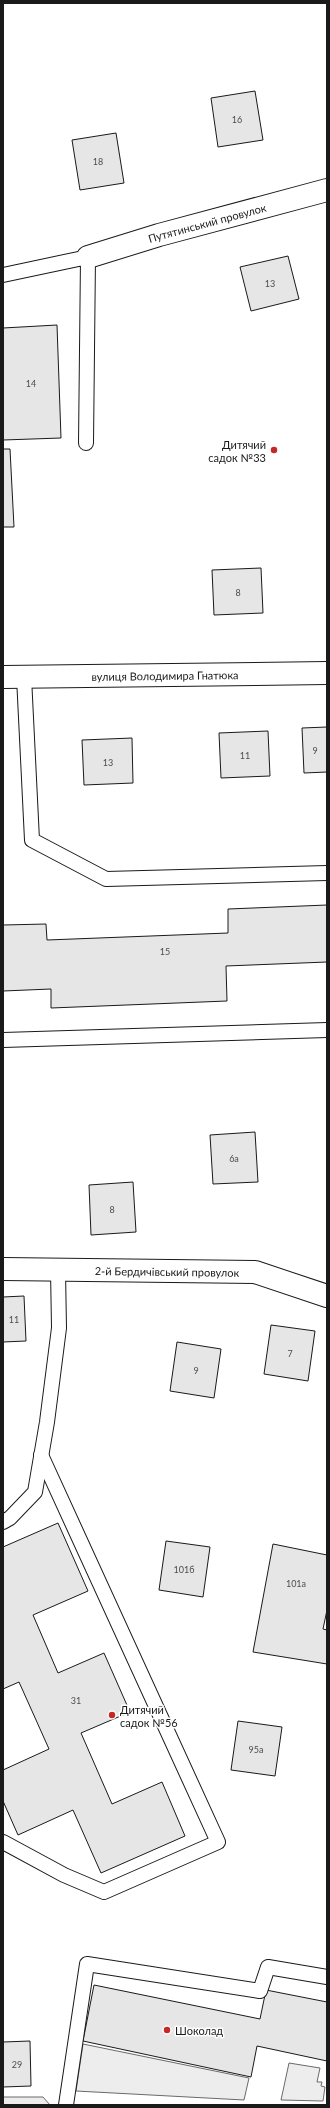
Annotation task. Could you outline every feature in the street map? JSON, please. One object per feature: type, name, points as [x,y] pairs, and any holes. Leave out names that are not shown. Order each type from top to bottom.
[{"type":"street","name":"Путятинський провулок","points":[[88,257],[159,235],[327,190]]},
{"type":"street","name":"вулиця Володимира Гнатюка","points":[[14,677],[327,673]]},
{"type":"street","name":"2-й Бердичівський провулок","points":[[3,1269],[255,1272],[327,1296]]},
{"type":"lane","points":[[3,275],[88,257],[86,443]]},
{"type":"lane","points":[[14,677],[32,840],[106,879],[327,874]]},
{"type":"lane","points":[[3,1040],[327,1030]]},
{"type":"lane","points":[[3,1522],[10,1518],[35,1492],[59,1328],[58,1270]]},
{"type":"lane","points":[[3,1842],[64,1875],[104,1892],[218,1842],[41,1455]]},
{"type":"lane","points":[[66,2105],[87,1964],[260,1991],[268,1967],[327,1977]]},
{"type":"shaded area","points":[[83,2044],[249,2078],[244,2100],[76,2091]]},
{"type":"shaded area","points":[[289,2063],[320,2068],[317,2082],[322,2082],[321,2086],[325,2087],[323,2101],[281,2100]]},
{"type":"shaded area","points":[[3,2097],[43,2097],[50,2105],[3,2105]]},
{"type":"building","points":[[255,91],[263,140],[218,147],[211,98]]},
{"type":"building","points":[[116,133],[124,183],[80,190],[72,140]]},
{"type":"building","points":[[288,256],[299,299],[251,311],[240,267]]},
{"type":"building","points":[[57,325],[61,438],[3,440],[3,328]]},
{"type":"building","points":[[3,449],[10,449],[14,527],[3,527]]},
{"type":"building","points":[[261,568],[263,613],[214,615],[212,570]]},
{"type":"building","points":[[327,727],[327,772],[304,773],[302,728]]},
{"type":"building","points":[[268,731],[270,776],[221,778],[219,733]]},
{"type":"building","points":[[132,738],[133,783],[84,785],[82,740]]},
{"type":"building","points":[[327,905],[327,962],[226,966],[227,1001],[51,1008],[51,989],[3,991],[3,925],[46,924],[47,940],[228,933],[228,909]]},
{"type":"building","points":[[255,1132],[258,1182],[213,1184],[210,1135]]},
{"type":"building","points":[[133,1182],[136,1232],[91,1235],[89,1185]]},
{"type":"building","points":[[24,1296],[26,1341],[3,1342],[3,1297]]},
{"type":"building","points":[[271,1325],[315,1331],[308,1381],[264,1374]]},
{"type":"building","points":[[177,1342],[221,1349],[214,1398],[170,1391]]},
{"type":"building","points":[[58,1523],[88,1591],[33,1615],[58,1673],[104,1653],[130,1712],[81,1733],[112,1804],[162,1782],[185,1836],[101,1873],[73,1810],[18,1835],[3,1801],[3,1770],[49,1749],[19,1682],[3,1689],[3,1547]]},
{"type":"building","points":[[166,1541],[210,1547],[203,1597],[159,1590]]},
{"type":"building","points":[[273,1544],[327,1555],[327,1610],[323,1629],[327,1630],[327,1664],[253,1652]]},
{"type":"building","points":[[238,1721],[282,1727],[275,1776],[231,1770]]},
{"type":"building","points":[[94,1985],[260,2019],[266,1990],[327,2002],[327,2061],[257,2046],[251,2077],[83,2041]]},
{"type":"building","points":[[30,2041],[31,2086],[3,2087],[3,2042]]},
{"type":"place","name":"Дитячий садок №33","points":[[274,450]]},
{"type":"place","name":"Дитячий садок №56","points":[[112,1715]]},
{"type":"place","name":"Шоколад","points":[[167,2030]]}]
